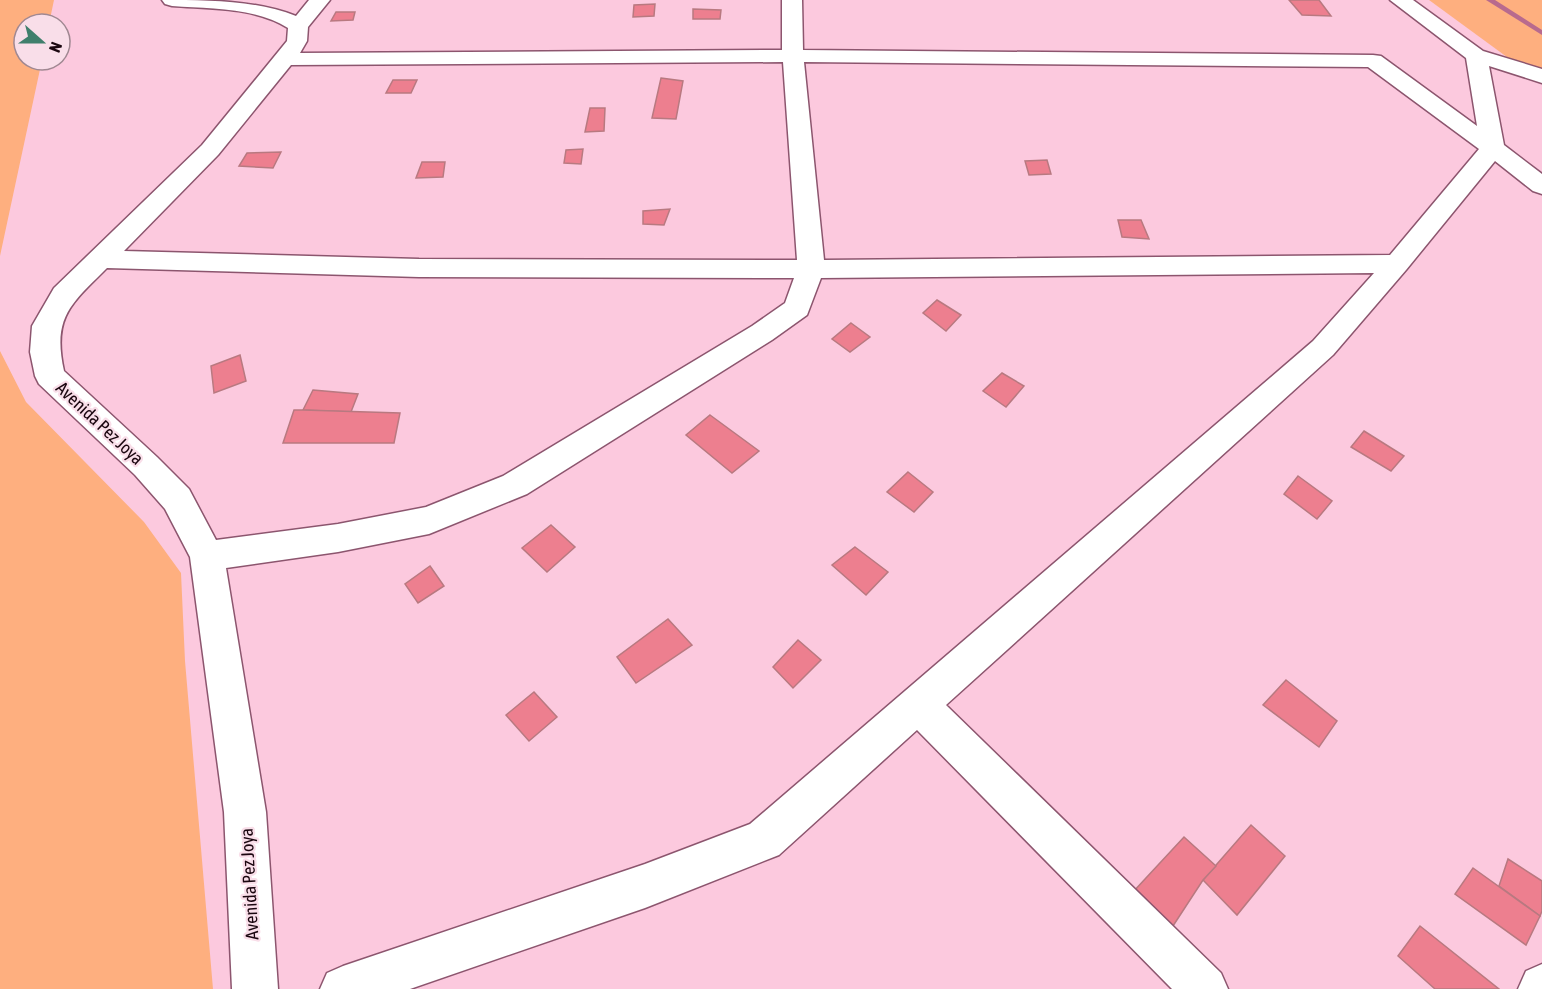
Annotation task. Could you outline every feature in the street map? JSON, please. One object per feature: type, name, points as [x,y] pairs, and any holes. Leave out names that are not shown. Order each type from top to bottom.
[{"type":"street","points":[[172,0],[253,9],[288,18],[298,26],[320,0]]},
{"type":"street","points":[[207,556],[338,538],[429,520],[515,485],[771,327],[797,308],[811,269],[793,56],[792,0]]},
{"type":"street","points":[[1400,0],[1476,55],[1542,76]]},
{"type":"street","name":"Avenida Pez Joya","points":[[255,989],[245,812],[207,556],[177,499],[50,375],[45,352],[46,326],[64,295],[210,150],[285,59],[297,41],[298,26]]},
{"type":"street","points":[[343,989],[645,886],[764,840],[1323,348],[1397,264],[1493,148],[1476,55]]},
{"type":"street","points":[[285,59],[793,56],[1373,61],[1542,186]]},
{"type":"street","points":[[100,259],[419,268],[811,269],[1397,264]]},
{"type":"street","points":[[918,704],[1205,989]]},
{"type":"shaded area","points":[[0,0],[54,0],[52,12],[12,12],[12,72],[39,72],[0,256]]},
{"type":"shaded area","points":[[1429,0],[1542,0],[1542,69],[1511,60]]},
{"type":"shaded area","points":[[0,351],[26,402],[144,522],[181,573],[185,661],[213,989],[0,989]]},
{"type":"building","points":[[1289,0],[1319,0],[1331,16],[1302,15]]},
{"type":"building","points":[[655,4],[654,16],[633,17],[634,5]]},
{"type":"building","points":[[693,9],[721,10],[720,19],[693,19]]},
{"type":"building","points":[[336,12],[355,12],[353,20],[331,21]]},
{"type":"building","points":[[661,78],[683,81],[676,119],[652,118]]},
{"type":"building","points":[[393,80],[417,80],[411,93],[386,93]]},
{"type":"building","points":[[590,108],[605,108],[604,131],[585,132]]},
{"type":"building","points":[[583,149],[581,164],[564,163],[566,150]]},
{"type":"building","points":[[281,152],[273,168],[239,166],[247,153]]},
{"type":"building","points":[[1047,160],[1051,174],[1029,175],[1025,161]]},
{"type":"building","points":[[422,162],[445,162],[443,177],[416,178]]},
{"type":"building","points":[[670,209],[664,225],[643,224],[643,211]]},
{"type":"building","points":[[1118,220],[1141,220],[1149,239],[1122,237]]},
{"type":"building","points":[[937,300],[961,315],[946,331],[923,313]]},
{"type":"building","points":[[851,323],[870,337],[850,352],[832,339]]},
{"type":"building","points":[[240,355],[246,381],[214,393],[211,366]]},
{"type":"building","points":[[1002,373],[1024,386],[1006,407],[983,391]]},
{"type":"building","points":[[313,390],[358,394],[351,412],[303,410]]},
{"type":"building","points":[[294,410],[400,413],[394,443],[283,443]]},
{"type":"building","points":[[710,415],[759,451],[732,473],[686,435]]},
{"type":"building","points":[[1364,431],[1404,456],[1391,471],[1351,447]]},
{"type":"building","points":[[908,472],[933,492],[914,512],[887,492]]},
{"type":"building","points":[[1298,476],[1332,501],[1317,519],[1284,494]]},
{"type":"building","points":[[551,525],[575,547],[547,572],[522,548]]},
{"type":"building","points":[[855,547],[888,572],[866,595],[832,565]]},
{"type":"building","points":[[430,566],[444,586],[418,603],[405,584]]},
{"type":"building","points":[[668,619],[692,645],[636,683],[617,657]]},
{"type":"building","points":[[798,640],[821,660],[793,688],[773,667]]},
{"type":"building","points":[[1286,680],[1337,721],[1319,747],[1263,705]]},
{"type":"building","points":[[534,692],[557,717],[529,741],[506,715]]},
{"type":"building","points":[[1251,825],[1285,856],[1237,915],[1203,880]]},
{"type":"building","points":[[1184,837],[1216,866],[1203,880],[1171,929],[1133,892]]},
{"type":"building","points":[[1508,859],[1542,881],[1540,916],[1499,886]]},
{"type":"building","points":[[1473,868],[1540,916],[1526,945],[1455,894]]},
{"type":"building","points":[[1420,926],[1499,989],[1435,989],[1398,956]]},
{"type":"waterway","points":[[1490,0],[1542,33]]}]
